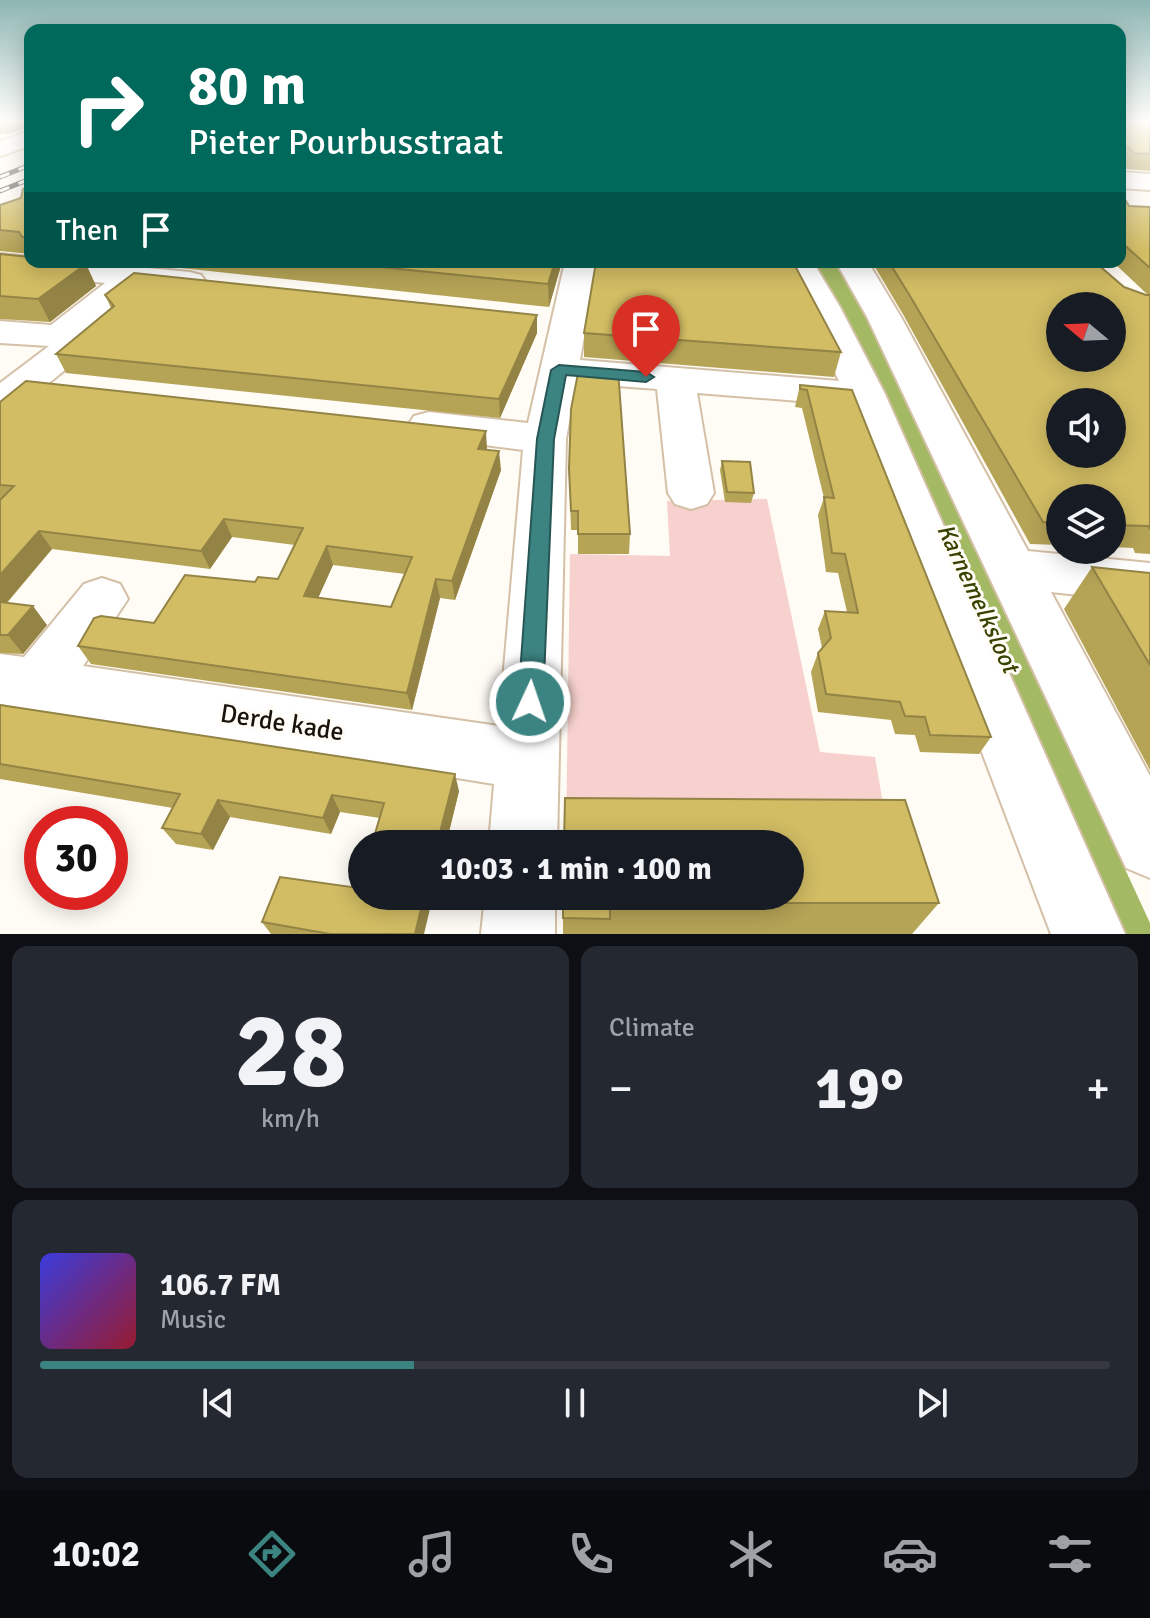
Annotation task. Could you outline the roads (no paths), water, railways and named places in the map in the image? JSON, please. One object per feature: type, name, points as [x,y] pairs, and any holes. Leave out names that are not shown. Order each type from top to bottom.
[{"type":"street","points":[[1126,180],[1150,182]]},
{"type":"street","points":[[0,263],[24,265]]},
{"type":"street","points":[[52,268],[225,286]]},
{"type":"street","points":[[524,830],[545,439],[559,370],[556,322],[578,268]]},
{"type":"street","points":[[800,268],[865,394],[1088,934]]},
{"type":"street","points":[[855,268],[884,317],[1150,844]]},
{"type":"street","points":[[59,336],[134,276]]},
{"type":"street","points":[[0,332],[59,336],[72,346],[14,393]]},
{"type":"street","points":[[559,370],[865,394]]},
{"type":"street","points":[[675,379],[691,493]]},
{"type":"street","points":[[14,393],[74,388]]},
{"type":"street","points":[[392,421],[545,439]]},
{"type":"street","points":[[1012,569],[1150,583]]},
{"type":"street","name":"Derde kade","points":[[18,682],[102,599]]},
{"type":"street","name":"Derde kade","points":[[18,682],[527,760]]},
{"type":"street","points":[[518,934],[519,910]]},
{"type":"water","name":"Karnemelksloot","points":[[810,268],[839,268],[878,336],[1150,923],[1150,934],[1109,934]]},
{"type":"railway","points":[[0,177],[24,167]]},
{"type":"railway","points":[[0,191],[24,181]]}]
